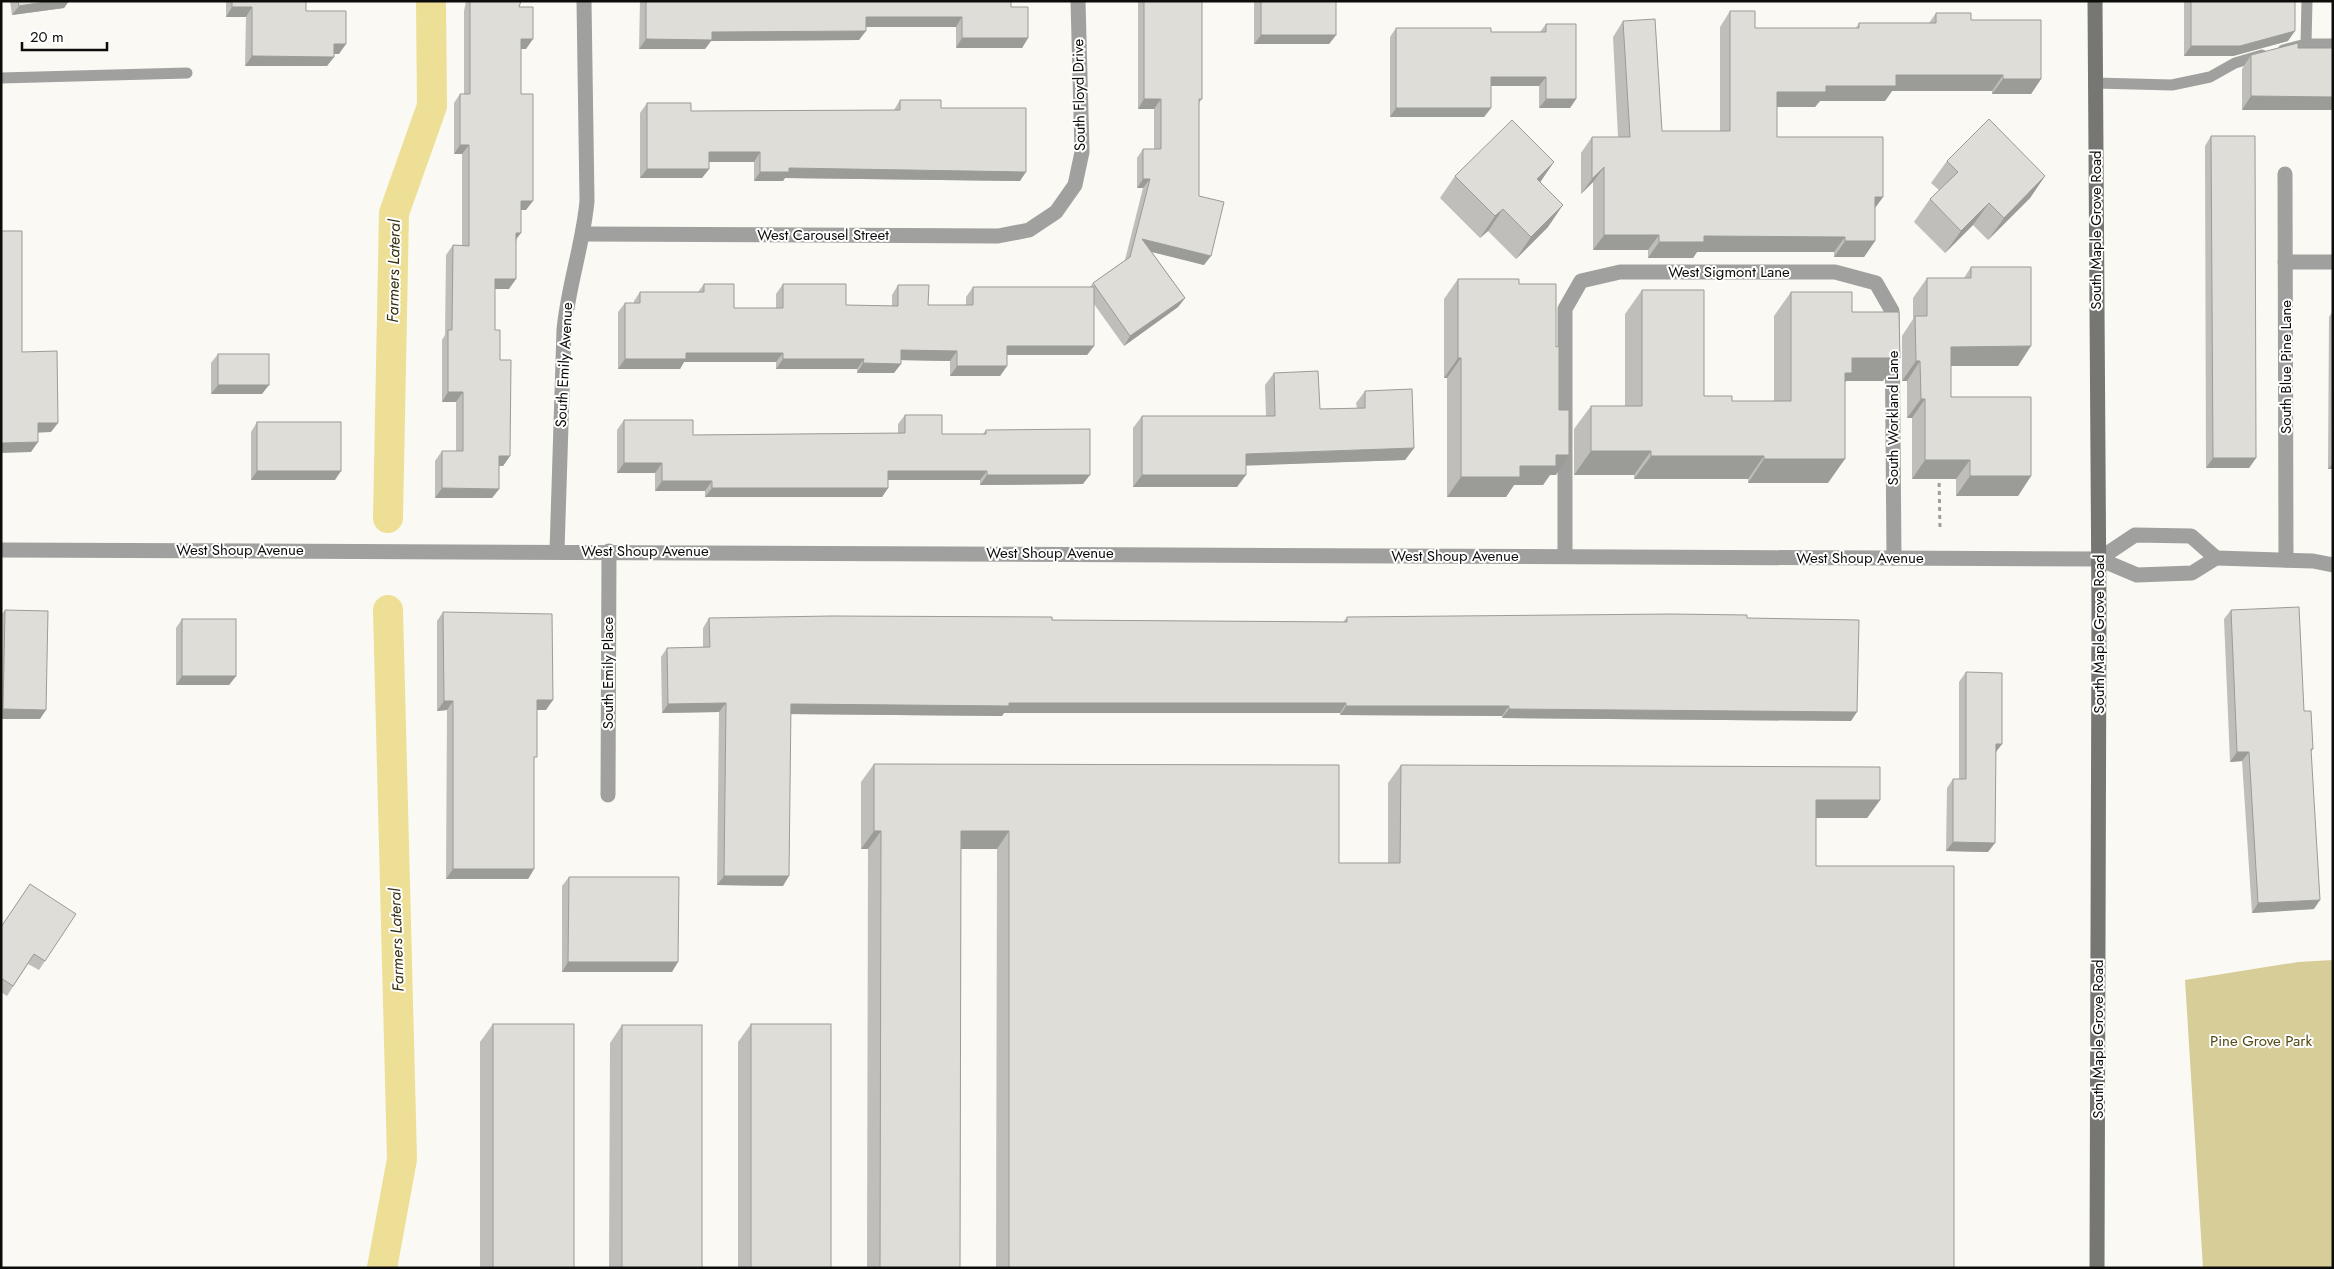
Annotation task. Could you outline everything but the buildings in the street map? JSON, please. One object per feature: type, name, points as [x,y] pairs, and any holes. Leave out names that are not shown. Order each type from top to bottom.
[{"type":"main road","name":"South Maple Grove Road","points":[[2095,1],[2099,559],[2097,1268]]},
{"type":"street","name":"South Emily Avenue","points":[[557,551],[564,330],[567,296],[584,234],[587,201],[584,1]]},
{"type":"street","name":"South Floyd Drive","points":[[1056,212],[1075,185],[1082,152],[1078,1]]},
{"type":"street","name":"South Blue Pine Lane","points":[[2285,174],[2286,560]]},
{"type":"street","name":"West Carousel Street","points":[[584,234],[998,236],[1029,230],[1056,212]]},
{"type":"street","points":[[2285,262],[2333,262]]},
{"type":"street","name":"West Sigmont Lane","points":[[1565,556],[1566,309],[1582,281],[1620,272],[1835,272],[1876,283]]},
{"type":"street","name":"South Workland Lane","points":[[1876,283],[1892,311],[1894,558]]},
{"type":"street","points":[[2099,559],[2135,535],[2191,536],[2216,558],[2286,560],[2333,564]]},
{"type":"street","name":"West Shoup Avenue","points":[[1,550],[609,551],[2099,559],[2137,575],[2192,574],[2216,558]]},
{"type":"street","name":"South Emily Place","points":[[608,796],[609,551]]},
{"type":"lane","points":[[2306,44],[2308,1]]},
{"type":"lane","points":[[2095,83],[2172,85],[2210,77],[2238,62],[2306,44],[2333,44]]},
{"type":"lane","points":[[1,78],[187,73]]},
{"type":"path","points":[[1939,470],[1940,529]]},
{"type":"green space","name":"Pine Grove Park","points":[[2333,960],[2333,1268],[2203,1268],[2185,980],[2298,962]]},
{"type":"waterway","name":"Farmers Lateral","points":[[388,518],[394,213],[432,106],[431,1]]},
{"type":"waterway","name":"Farmers Lateral","points":[[382,1268],[402,1159],[388,610]]}]
